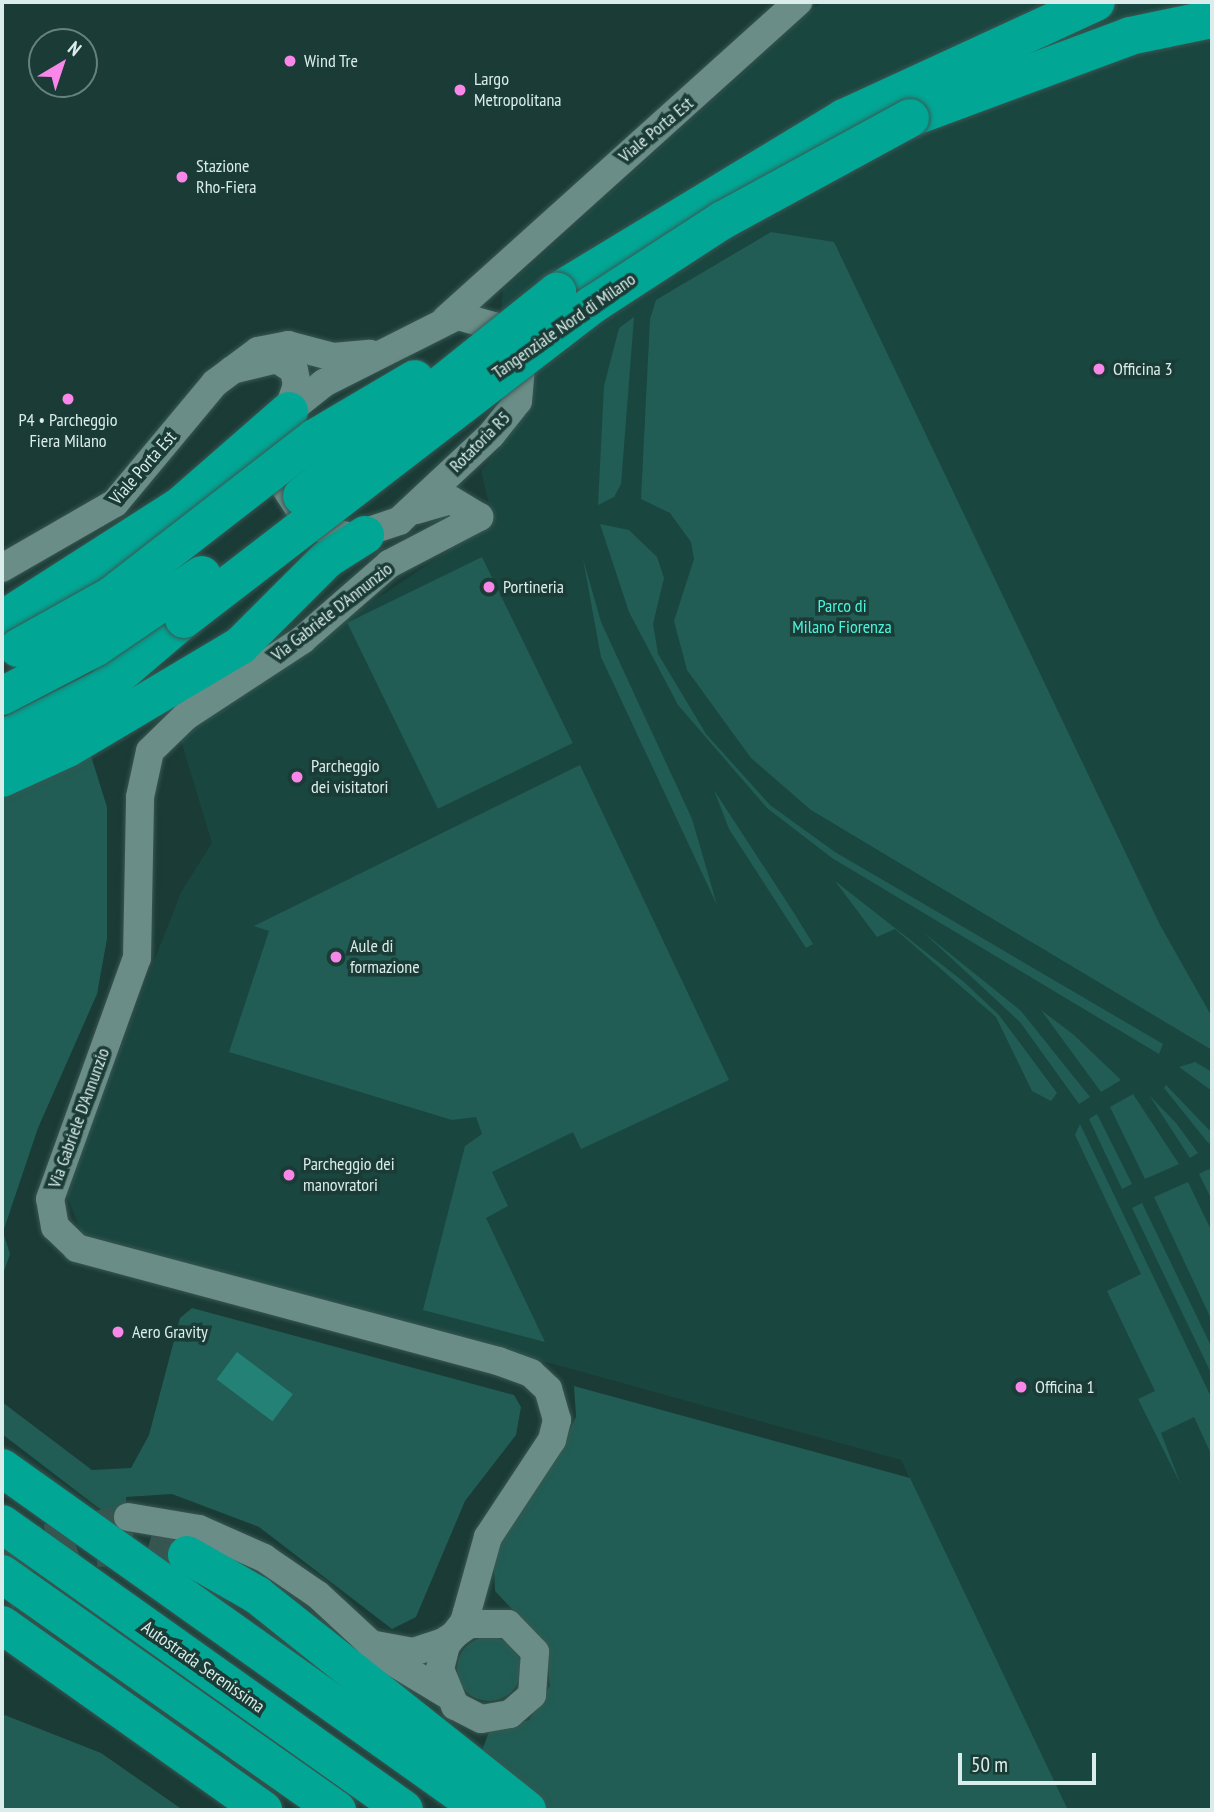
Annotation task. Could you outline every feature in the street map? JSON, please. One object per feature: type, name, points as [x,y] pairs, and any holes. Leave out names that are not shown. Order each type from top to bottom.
[{"type":"highway","points":[[933,73],[1055,2]]},
{"type":"highway","name":"Tangenziale Nord di Milano","points":[[2,696],[163,604],[557,292],[778,154],[933,73],[1096,2]]},
{"type":"highway","name":"Tangenziale Nord di Milano","points":[[2,723],[104,671],[184,619],[592,305],[723,220],[910,118],[1035,56],[1171,2]]},
{"type":"highway","points":[[910,118],[1130,36],[1212,19]]},
{"type":"highway","points":[[7,641],[111,596],[332,426],[557,292]]},
{"type":"highway","points":[[7,641],[180,507],[289,411]]},
{"type":"highway","points":[[2,778],[68,748],[240,646],[337,551],[382,528]]},
{"type":"highway","points":[[2,739],[103,688],[184,619]]},
{"type":"highway","points":[[2,1451],[151,1573]]},
{"type":"highway","points":[[2,1468],[483,1810]]},
{"type":"highway","name":"Autostrada Serenissima","points":[[2,1524],[404,1810]]},
{"type":"highway","points":[[187,1555],[257,1595],[527,1810]]},
{"type":"highway","points":[[2,1574],[337,1810]]},
{"type":"highway","points":[[2,1625],[263,1810]]},
{"type":"highway","points":[[2,1655],[223,1810]]},
{"type":"street","name":"Viale Porta Est","points":[[446,319],[477,298],[512,256],[798,2]]},
{"type":"street","name":"Viale Porta Est","points":[[493,326],[489,306],[512,256]]},
{"type":"street","points":[[289,411],[314,390],[446,319],[465,315],[493,326]]},
{"type":"street","name":"Rotatoria R5","points":[[382,528],[478,447],[510,414],[523,389],[516,354],[493,326]]},
{"type":"street","name":"Viale Porta Est","points":[[2,568],[115,503],[232,370],[276,346],[333,357],[383,353]]},
{"type":"street","points":[[232,370],[283,361],[296,377],[275,458],[289,499],[326,531],[382,528],[443,499],[479,517]]},
{"type":"street","points":[[478,447],[464,477],[479,517]]},
{"type":"street","name":"Via Gabriele D'Annunzio","points":[[454,1635],[467,1612],[481,1553],[552,1440],[555,1405],[540,1380],[498,1361],[77,1248],[59,1234],[50,1209],[138,958],[140,797],[150,751],[186,716],[302,640],[389,564],[479,517]]},
{"type":"street","points":[[128,1517],[200,1529],[264,1558],[305,1585],[370,1644],[481,1719],[523,1706],[538,1667],[517,1629],[487,1589],[481,1553]]},
{"type":"street","points":[[370,1644],[413,1652],[489,1620],[517,1629]]},
{"type":"street","points":[[446,1694],[440,1669],[454,1635]]},
{"type":"shaded area","points":[[821,2],[1212,2],[1212,1810],[1068,1810],[901,1460],[82,1234],[65,1191],[181,892],[212,843],[178,731],[493,521],[481,471],[528,411],[534,378],[525,345],[501,315],[503,290]]},
{"type":"shaded area","points":[[237,1352],[293,1394],[272,1421],[217,1379]]},
{"type":"green space","name":"Parco di Milano Fiorenza","points":[[771,232],[834,242],[1160,925],[1212,1017],[1212,1050],[811,810],[751,758],[687,670],[674,621],[694,559],[691,542],[670,513],[641,499],[650,319],[656,300]]},
{"type":"green space","points":[[634,317],[621,484],[614,497],[598,505],[604,386],[619,328]]},
{"type":"green space","points":[[600,524],[629,530],[657,557],[664,578],[653,624],[658,654],[706,734],[770,805],[835,852],[1163,1044],[1159,1054],[832,858],[767,808],[678,705],[629,612]]},
{"type":"green space","points":[[482,557],[573,743],[438,809],[347,623]]},
{"type":"green space","points":[[583,559],[601,622],[692,819],[717,905],[601,657]]},
{"type":"green space","points":[[91,756],[107,807],[107,939],[97,994],[38,1128],[3,1232],[10,1254],[2,1277],[2,788]]},
{"type":"green space","points":[[580,765],[729,1080],[581,1149],[573,1132],[492,1172],[508,1206],[486,1218],[545,1342],[423,1310],[465,1146],[482,1134],[476,1117],[452,1120],[229,1052],[269,931],[254,926]]},
{"type":"green space","points":[[714,790],[813,944],[806,948],[729,829]]},
{"type":"green space","points":[[835,881],[964,982],[999,1015],[1057,1093],[1051,1101],[1032,1091],[996,1017],[895,929],[877,937]]},
{"type":"green space","points":[[923,932],[1021,1011],[1090,1097],[1079,1104],[1020,1022]]},
{"type":"green space","points":[[1041,1010],[1074,1035],[1121,1080],[1101,1092]]},
{"type":"green space","points":[[1195,1062],[1212,1072],[1212,1091],[1179,1067]]},
{"type":"green space","points":[[1166,1085],[1212,1133],[1209,1144],[1164,1088]]},
{"type":"green space","points":[[1133,1094],[1179,1164],[1145,1179],[1110,1107]]},
{"type":"green space","points":[[1149,1095],[1176,1123],[1198,1153],[1190,1158]]},
{"type":"green space","points":[[1097,1114],[1132,1184],[1122,1189],[1089,1119]]},
{"type":"green space","points":[[1080,1124],[1212,1399],[1212,1456],[1194,1417],[1161,1433],[1181,1485],[1138,1399],[1155,1391],[1107,1291],[1141,1274],[1075,1135]]},
{"type":"green space","points":[[1209,1169],[1212,1174],[1212,1200],[1199,1174]]},
{"type":"green space","points":[[1188,1182],[1212,1232],[1212,1321],[1154,1197]]},
{"type":"green space","points":[[1142,1203],[1212,1348],[1212,1375],[1132,1208]]},
{"type":"green space","points":[[192,1308],[514,1395],[521,1407],[516,1435],[465,1501],[416,1617],[392,1629],[259,1527],[172,1494],[126,1497],[126,1529],[2,1434],[2,1402],[92,1470],[131,1468],[149,1435],[180,1318]]},
{"type":"green space","points":[[574,1386],[910,1478],[1068,1810],[545,1810],[478,1761],[489,1732],[529,1720],[550,1686],[545,1644],[495,1591],[493,1549],[563,1444],[576,1417]]},
{"type":"green space","points":[[483,1637],[495,1637],[512,1646],[519,1657],[519,1681],[512,1692],[495,1701],[483,1701],[471,1696],[462,1687],[457,1675],[457,1663],[462,1651],[471,1642]]},
{"type":"green space","points":[[2,1714],[101,1753],[183,1810],[2,1810]]},
{"type":"tunnel","points":[[2,1563],[47,1538],[128,1517]]},
{"type":"tunnel","points":[[2,1593],[42,1564],[96,1548],[149,1544],[187,1555]]},
{"type":"place","name":"Wind Tre","points":[[290,61]]},
{"type":"place","name":"Largo Metropolitana","points":[[460,90]]},
{"type":"place","name":"Stazione Rho-Fiera","points":[[182,177]]},
{"type":"place","name":"Officina 3","points":[[1099,369]]},
{"type":"place","name":"P4 • Parcheggio Fiera Milano","points":[[68,399]]},
{"type":"place","name":"Portineria","points":[[489,587]]},
{"type":"place","name":"Parcheggio dei visitatori","points":[[297,777]]},
{"type":"place","name":"Aule di formazione","points":[[336,957]]},
{"type":"place","name":"Parcheggio dei manovratori","points":[[289,1175]]},
{"type":"place","name":"Aero Gravity","points":[[118,1332]]},
{"type":"place","name":"Officina 1","points":[[1021,1387]]}]
